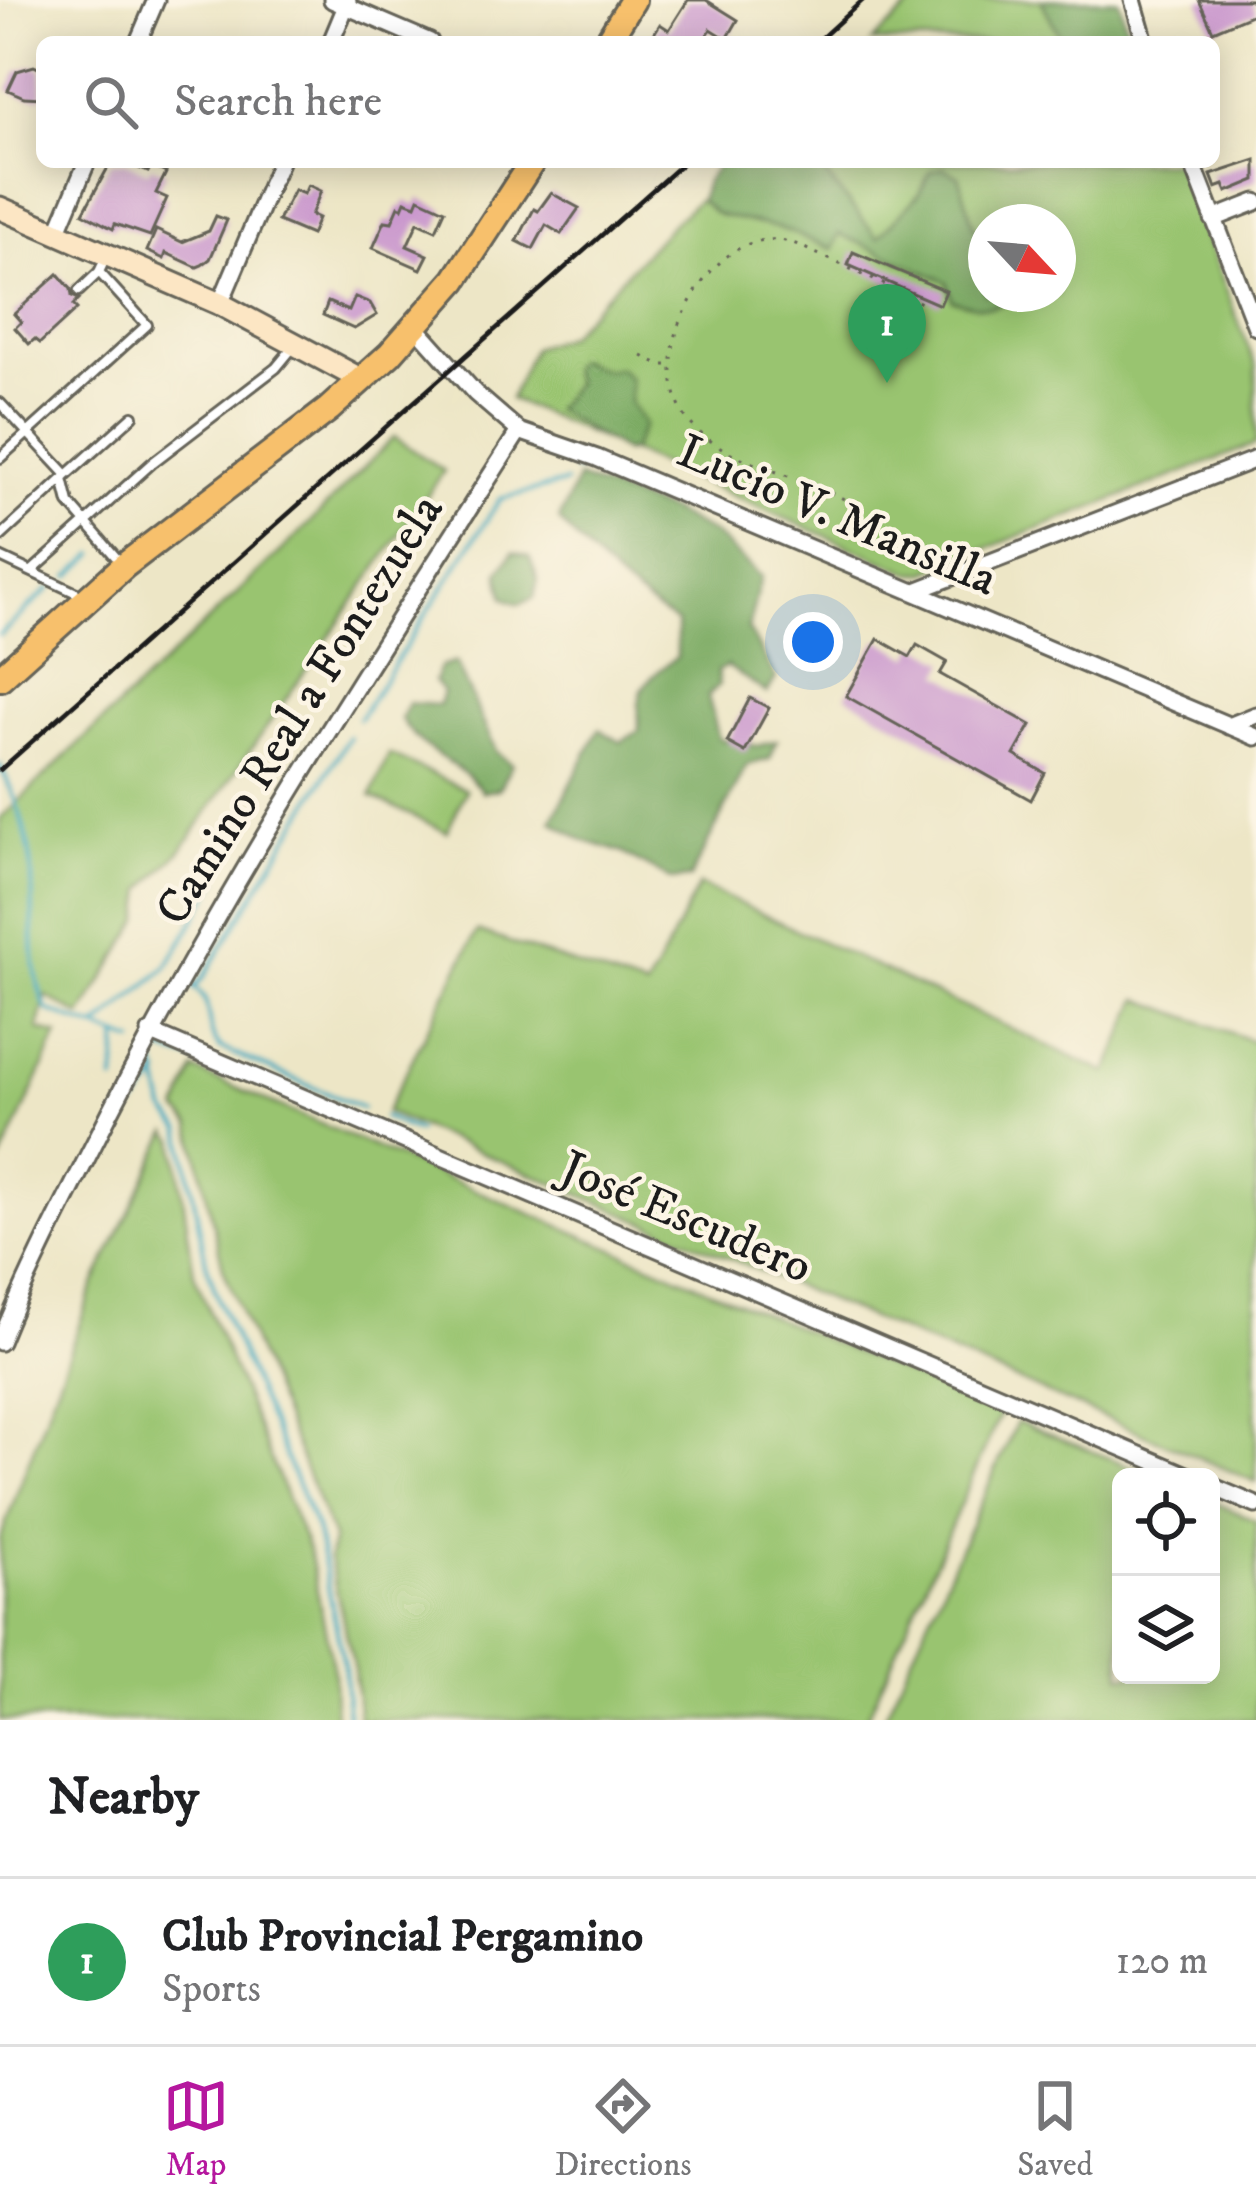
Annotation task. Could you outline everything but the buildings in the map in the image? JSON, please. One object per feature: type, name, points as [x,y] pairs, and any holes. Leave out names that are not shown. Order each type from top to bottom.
[{"type":"main road","points":[[611,36],[633,0]]},
{"type":"main road","points":[[0,679],[124,566],[362,380],[416,327],[454,280],[528,168]]},
{"type":"main road","points":[[0,208],[57,233],[104,264],[220,304],[362,380]]},
{"type":"street","points":[[141,36],[156,0]]},
{"type":"street","points":[[1133,0],[1143,36]]},
{"type":"street","points":[[333,36],[342,2],[417,36]]},
{"type":"street","points":[[57,233],[84,168]]},
{"type":"street","points":[[220,304],[277,168]]},
{"type":"street","points":[[1194,168],[1256,327]]},
{"type":"street","points":[[1213,219],[1256,202]]},
{"type":"street","name":"Lucio V. Mansilla","points":[[416,327],[476,393],[519,430],[597,458],[1256,737]]},
{"type":"street","name":"Camino Real a Fontezuela","points":[[0,1342],[20,1291],[150,1032],[338,714],[519,430]]},
{"type":"street","points":[[916,591],[1256,459]]},
{"type":"street","points":[[1229,725],[1256,715]]},
{"type":"street","name":"José Escudero","points":[[150,1032],[1170,1468]]},
{"type":"street","points":[[1220,1490],[1256,1505]]},
{"type":"lane","points":[[0,458],[147,325],[104,264],[79,291]]},
{"type":"lane","points":[[32,571],[152,463],[276,368],[296,344]]},
{"type":"lane","points":[[0,403],[65,477],[69,503],[124,566]]},
{"type":"lane","points":[[0,537],[133,416]]},
{"type":"lane","points":[[0,557],[88,599]]},
{"type":"path","points":[[854,505],[713,443],[687,420],[674,389],[674,342],[685,308],[702,280],[727,256],[756,242],[785,241],[917,296],[925,300],[923,304],[907,297],[909,293]]},
{"type":"path","points":[[880,282],[890,284]]},
{"type":"path","points":[[642,356],[673,365]]},
{"type":"green space","points":[[918,0],[1113,0],[1127,36],[879,36]]},
{"type":"green space","points":[[1041,0],[1119,0],[1129,36],[1060,36]]},
{"type":"green space","points":[[716,168],[820,168],[878,238],[918,195],[931,171],[944,168],[959,176],[968,208],[968,304],[952,300],[947,282],[839,234],[833,249],[782,229],[716,214],[700,200]]},
{"type":"green space","points":[[733,168],[1179,168],[1256,367],[1256,444],[924,573],[911,573],[510,399],[533,348],[567,336],[674,222]]},
{"type":"green space","points":[[576,360],[605,370],[620,368],[630,379],[630,403],[644,425],[632,450],[625,452],[554,409],[575,383],[570,368]]},
{"type":"green space","points":[[394,437],[444,471],[182,849],[144,889],[140,920],[81,1016],[46,996],[38,1029],[58,1035],[0,1163],[0,819]]},
{"type":"green space","points":[[578,478],[672,512],[714,534],[761,577],[748,629],[776,678],[767,693],[727,666],[717,671],[719,685],[708,696],[719,739],[757,746],[777,741],[770,759],[747,765],[690,878],[671,880],[621,852],[582,840],[552,821],[599,729],[621,742],[639,731],[644,687],[677,657],[677,623],[614,576],[559,520]]},
{"type":"green space","points":[[513,552],[529,556],[538,579],[534,598],[519,604],[504,598],[499,572]]},
{"type":"green space","points":[[456,662],[497,753],[512,764],[499,789],[483,792],[419,740],[401,719],[408,703],[439,705],[443,692],[434,681],[440,667]]},
{"type":"green space","points":[[389,754],[466,790],[447,832],[371,796]]},
{"type":"green space","points":[[699,885],[1107,1073],[1139,999],[1256,1042],[1256,1482],[386,1112],[477,931],[646,989]]},
{"type":"green space","points":[[194,1070],[1000,1414],[866,1720],[359,1720],[354,1668],[329,1558],[333,1538],[223,1268],[191,1125],[178,1110]]},
{"type":"green space","points":[[168,1132],[175,1140],[194,1274],[309,1552],[334,1672],[335,1720],[0,1720],[0,1539],[95,1282]]},
{"type":"green space","points":[[1017,1422],[1135,1468],[1112,1468],[1112,1684],[1220,1684],[1220,1505],[1256,1521],[1256,1720],[884,1718]]},
{"type":"waterway","points":[[575,471],[588,463],[598,467]]},
{"type":"waterway","points":[[359,719],[500,499],[565,483]]},
{"type":"waterway","points":[[70,576],[95,554]]},
{"type":"waterway","points":[[0,635],[50,588]]},
{"type":"waterway","points":[[191,985],[194,988],[204,977],[349,737]]},
{"type":"waterway","points":[[0,765],[20,812],[29,850],[36,975],[47,1010],[134,1042]]},
{"type":"waterway","points":[[98,1026],[166,968],[218,880]]},
{"type":"waterway","points":[[195,988],[205,1002],[221,1048],[362,1108]]},
{"type":"waterway","points":[[115,1081],[118,1039]]},
{"type":"waterway","points":[[156,1058],[159,1050],[203,1062]]},
{"type":"waterway","points":[[154,1056],[165,1110],[181,1129],[206,1263],[219,1302],[317,1531],[345,1671],[348,1720]]},
{"type":"waterway","points":[[111,1148],[130,1112],[160,1075]]},
{"type":"waterway","points":[[384,1117],[417,1131]]},
{"type":"railway","points":[[824,36],[863,0]]},
{"type":"railway","points":[[0,770],[677,168]]},
{"type":"place","name":"Club Provincial Pergamino","points":[[887,383]]}]
